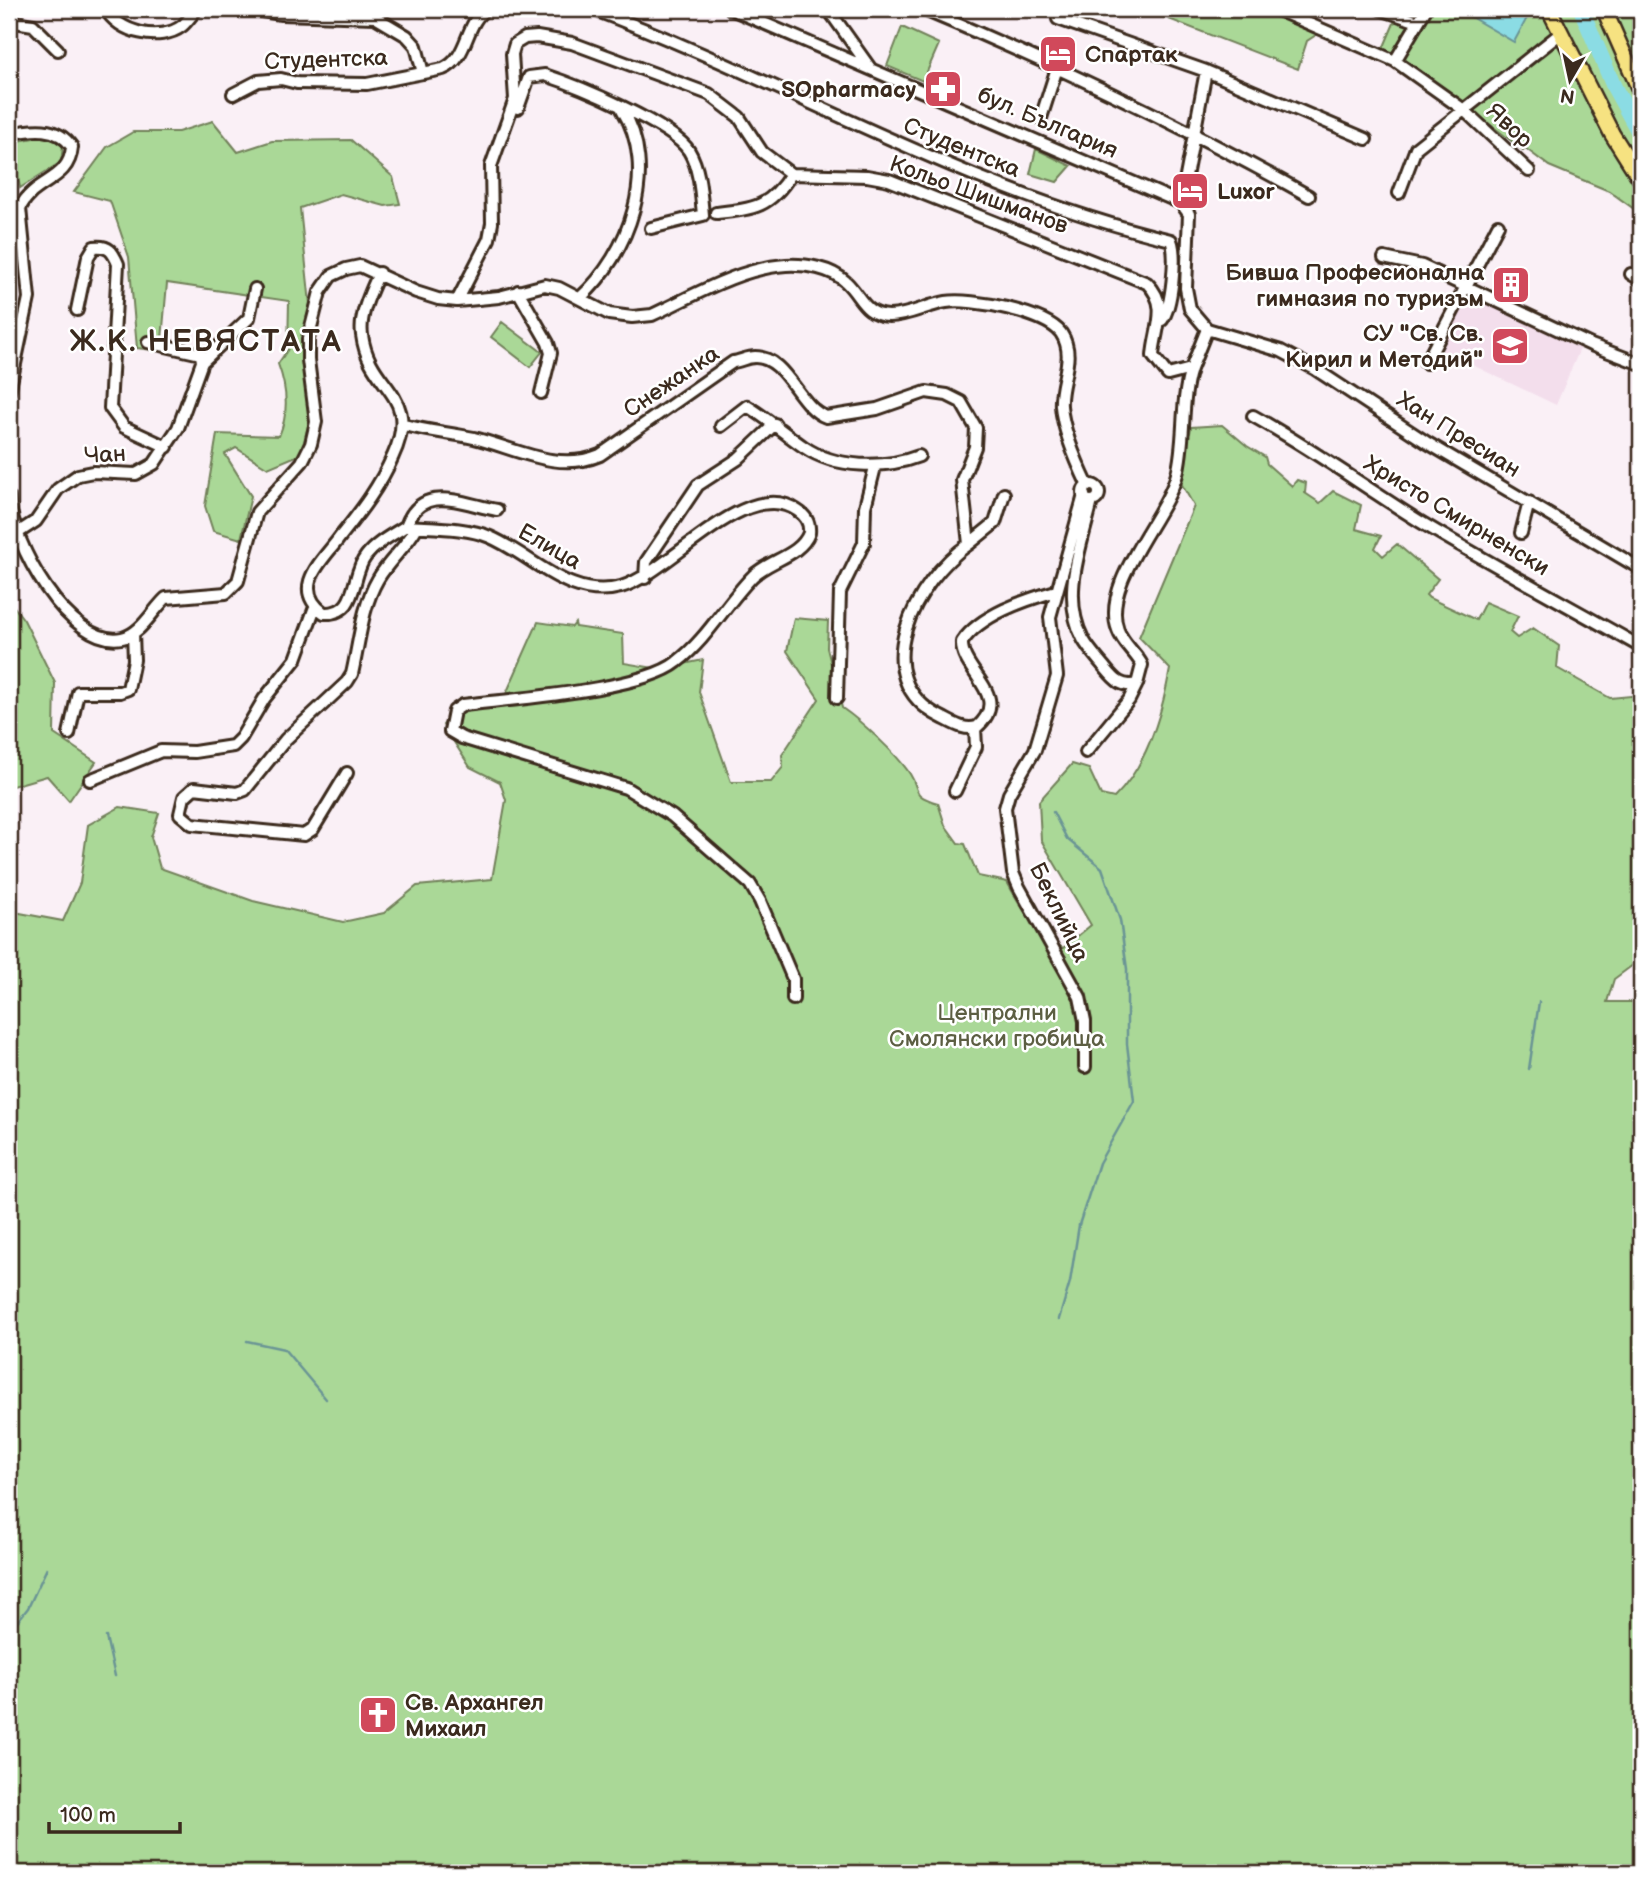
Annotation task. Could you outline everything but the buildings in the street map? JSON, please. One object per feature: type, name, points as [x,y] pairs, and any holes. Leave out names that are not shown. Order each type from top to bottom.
[{"type":"main road","points":[[1604,9],[1641,93]]},
{"type":"main road","points":[[1547,10],[1612,134],[1641,180]]},
{"type":"street","points":[[9,15],[10,9]]},
{"type":"street","points":[[106,9],[111,19],[120,25],[155,34],[182,26],[197,9]]},
{"type":"street","name":"Студентска","points":[[248,9],[281,14],[375,17],[407,36],[416,46],[423,73]]},
{"type":"street","name":"Студентска","points":[[233,94],[258,81],[281,79],[297,83],[367,84],[451,66],[460,55],[480,13],[486,9]]},
{"type":"street","name":"Студентска","points":[[592,9],[694,49],[877,135],[1020,193],[1171,240],[1172,269],[1168,308],[1162,320]]},
{"type":"street","name":"бул. България","points":[[731,9],[1181,203]]},
{"type":"street","points":[[828,9],[872,70]]},
{"type":"street","points":[[922,9],[1057,68],[1193,135],[1309,197]]},
{"type":"street","name":"Явор","points":[[1275,9],[1395,61],[1464,110],[1529,171]]},
{"type":"street","points":[[1380,9],[1418,22]]},
{"type":"street","points":[[1395,61],[1426,9]]},
{"type":"street","points":[[1058,19],[1206,71],[1366,139]]},
{"type":"street","points":[[9,21],[33,25],[58,50]]},
{"type":"street","points":[[1399,193],[1416,148],[1561,33]]},
{"type":"street","points":[[509,123],[515,99],[512,54],[516,44],[525,38],[560,41],[709,94],[739,117],[762,152],[791,174],[781,189],[765,204],[716,213]]},
{"type":"street","points":[[1041,118],[1057,68]]},
{"type":"street","points":[[1086,752],[1129,700],[1137,684],[1142,666],[1119,632],[1116,608],[1138,546],[1172,489],[1177,474],[1185,388],[1205,327],[1190,309],[1186,289],[1189,215],[1181,203],[1206,71]]},
{"type":"street","points":[[457,301],[489,239],[492,223],[491,166],[529,77],[537,74],[554,78],[657,124],[690,153],[700,186],[703,215],[652,228]]},
{"type":"street","points":[[580,298],[595,285],[624,240],[637,183],[634,135],[622,109]]},
{"type":"street","points":[[9,134],[43,130],[57,133],[72,147],[71,162],[60,174],[26,195],[20,208],[29,298],[9,392]]},
{"type":"street","name":"Кольо Шишманов","points":[[791,174],[867,176],[889,180],[954,209],[1067,248],[1147,283],[1158,296],[1162,320]]},
{"type":"street","points":[[1426,363],[1498,225]]},
{"type":"street","name":"Чан","points":[[77,310],[88,257],[94,247],[107,248],[112,251],[118,264],[110,408],[124,428],[167,447]]},
{"type":"street","points":[[1384,258],[1422,266],[1591,345],[1641,364]]},
{"type":"street","points":[[9,497],[16,534],[28,561],[78,624],[92,636],[108,639],[133,633],[166,598],[226,593],[238,582],[257,512],[302,462],[311,444],[316,422],[308,360],[309,339],[320,292],[331,276],[360,266],[416,292],[438,299],[457,301],[499,297],[545,285],[580,298],[609,314],[632,317],[652,315],[767,267],[790,265],[835,273],[848,284],[861,304],[876,313],[889,316],[956,300],[1026,314],[1055,327],[1065,341],[1069,358],[1060,404],[1088,494],[1075,566],[1079,628],[1084,640],[1120,684],[1137,684]]},
{"type":"street","points":[[379,273],[370,293],[361,332],[366,355],[397,401],[404,425],[398,446],[374,494],[316,568],[310,582],[309,595],[315,607],[324,613],[341,610],[350,602],[364,558],[411,527]]},
{"type":"street","name":"Чан","points":[[16,534],[36,521],[58,489],[72,478],[86,472],[126,474],[143,471],[155,464],[167,447],[188,404],[202,362],[249,318],[255,289]]},
{"type":"street","points":[[518,291],[551,353],[541,393]]},
{"type":"street","points":[[1162,320],[1155,332],[1153,356],[1162,371],[1168,375],[1191,369]]},
{"type":"street","name":"Хан Пресиан","points":[[1205,327],[1281,351],[1299,360],[1426,442],[1641,569]]},
{"type":"street","points":[[148,342],[201,354],[202,362]]},
{"type":"street","name":"Снежанка","points":[[404,425],[496,444],[532,458],[587,460],[600,455],[733,362],[756,357],[778,368],[810,407],[826,417],[877,409],[926,392],[947,395],[961,402],[976,428],[975,447],[962,480],[970,544]]},
{"type":"street","points":[[721,426],[747,405],[806,449],[875,467],[919,457]]},
{"type":"street","name":"Христо Смирненски","points":[[1253,416],[1312,448],[1392,504],[1459,545],[1641,646]]},
{"type":"street","points":[[645,578],[646,562],[698,485],[738,459],[775,424]]},
{"type":"street","points":[[837,698],[840,592],[864,543],[865,507],[875,467]]},
{"type":"street","points":[[975,728],[962,727],[931,712],[914,697],[901,670],[904,639],[921,597],[951,557],[995,523],[1004,494]]},
{"type":"street","name":"Беклийца","points":[[1085,1067],[1086,1021],[1080,997],[1019,887],[1004,808],[1009,794],[1035,750],[1057,676],[1049,628],[1056,591],[1088,494]]},
{"type":"street","points":[[347,772],[313,829],[304,835],[192,824],[180,814],[184,797],[194,788],[237,793],[245,790],[285,739],[347,682],[352,674],[374,587],[392,560],[406,547],[411,514],[427,500],[441,499],[497,510]]},
{"type":"street","name":"Елица","points":[[411,527],[487,536],[514,549],[552,576],[588,589],[620,587],[645,578],[719,523],[754,506],[773,501],[788,504],[803,514],[810,526],[807,539],[801,546],[753,576],[701,640],[671,667],[646,677],[551,695],[463,705],[454,710],[450,732],[474,742],[626,788],[645,797],[694,833],[739,874],[760,901],[793,979],[793,999]]},
{"type":"street","points":[[1521,533],[1529,502]]},
{"type":"street","points":[[956,791],[976,747],[975,728],[984,716],[988,691],[965,657],[961,642],[973,629],[1031,598],[1056,591]]},
{"type":"street","points":[[90,780],[160,751],[194,752],[233,746],[241,738],[264,699],[296,660],[315,607]]},
{"type":"street","points":[[69,734],[78,692],[120,692],[128,689],[134,660],[133,633]]},
{"type":"shaded area","name":"СУ \"Св. Св. Кирил и Методий\"","points":[[1468,290],[1582,344],[1556,405],[1437,348]]},
{"type":"green space","points":[[1143,9],[1230,10],[1273,14],[1315,23],[1316,35],[1307,41],[1298,69]]},
{"type":"green space","points":[[1400,9],[1641,9],[1641,214],[1609,191],[1549,166],[1525,148],[1523,150],[1455,97],[1383,49]]},
{"type":"green space","points":[[902,27],[939,44],[923,81],[887,66]]},
{"type":"green space","points":[[213,121],[238,152],[272,141],[351,140],[393,177],[400,204],[385,206],[341,194],[300,208],[310,304],[302,353],[311,413],[301,454],[268,468],[236,448],[225,454],[251,496],[241,539],[213,531],[205,506],[217,434],[279,436],[286,400],[278,364],[288,349],[289,301],[167,283],[161,351],[137,348],[129,257],[110,201],[74,192],[107,147],[133,132],[178,132]]},
{"type":"green space","points":[[48,135],[63,146],[61,162],[20,188],[9,143]]},
{"type":"green space","points":[[1036,149],[1071,166],[1057,182],[1030,174]]},
{"type":"green space","points":[[502,322],[542,352],[530,367],[491,337]]},
{"type":"green space","name":"Централни Смолянски гробища","points":[[1222,425],[1265,457],[1267,464],[1292,486],[1297,480],[1306,483],[1305,493],[1320,503],[1333,491],[1361,505],[1356,529],[1381,536],[1375,548],[1383,556],[1397,544],[1438,579],[1426,595],[1429,598],[1476,620],[1485,602],[1518,616],[1510,632],[1517,638],[1533,628],[1559,646],[1557,668],[1610,698],[1641,695],[1641,959],[1614,979],[1607,1002],[1641,1002],[1641,1873],[9,1873],[9,911],[63,921],[80,883],[88,825],[120,807],[159,813],[151,837],[160,868],[253,901],[343,922],[384,913],[417,886],[492,879],[506,800],[500,782],[470,767],[443,725],[465,698],[506,694],[538,622],[572,627],[575,623],[576,627],[623,634],[624,663],[660,669],[703,660],[699,692],[731,782],[771,782],[783,767],[782,755],[819,699],[787,651],[794,618],[828,621],[827,648],[842,708],[897,757],[910,774],[920,795],[938,803],[945,825],[958,843],[965,844],[978,876],[1007,882],[1037,928],[1063,948],[1091,925],[1041,840],[1039,801],[1072,764],[1089,769],[1101,795],[1114,798],[1136,771],[1144,755],[1163,704],[1170,669],[1139,637],[1194,506],[1181,483],[1186,434],[1190,433],[1191,427]]},
{"type":"green space","points":[[9,600],[24,620],[55,683],[54,734],[96,762],[69,801],[47,776],[9,787]]},
{"type":"water","points":[[1457,9],[1511,9],[1527,18],[1514,42]]},
{"type":"waterway","points":[[1581,9],[1614,87],[1641,136]]},
{"type":"waterway","points":[[1053,812],[1067,839],[1102,868],[1120,920],[1127,969],[1127,1044],[1134,1101],[1099,1163],[1079,1225],[1070,1282],[1059,1319]]},
{"type":"waterway","points":[[1529,1069],[1539,1002]]},
{"type":"waterway","points":[[247,1341],[284,1349],[326,1399]]},
{"type":"waterway","points":[[9,1632],[28,1608],[47,1568]]},
{"type":"waterway","points":[[106,1637],[115,1676]]},
{"type":"waterway","points":[[1270,1867],[1274,1873]]},
{"type":"place","name":"Спартак","points":[[1058,54]]},
{"type":"place","name":"SOpharmacy","points":[[943,89]]},
{"type":"place","name":"Luxor","points":[[1190,191]]},
{"type":"place","name":"Бивша Професионална гимназия по туризъм","points":[[1511,285]]},
{"type":"place","name":"СУ \"Св. Св. Кирил и Методий\"","points":[[1510,346]]},
{"type":"place","name":"Св. Архангел Михаил","points":[[378,1715]]},
{"type":"district","name":"Ж.К. НЕВЯСТАТА","points":[[206,341]]}]
